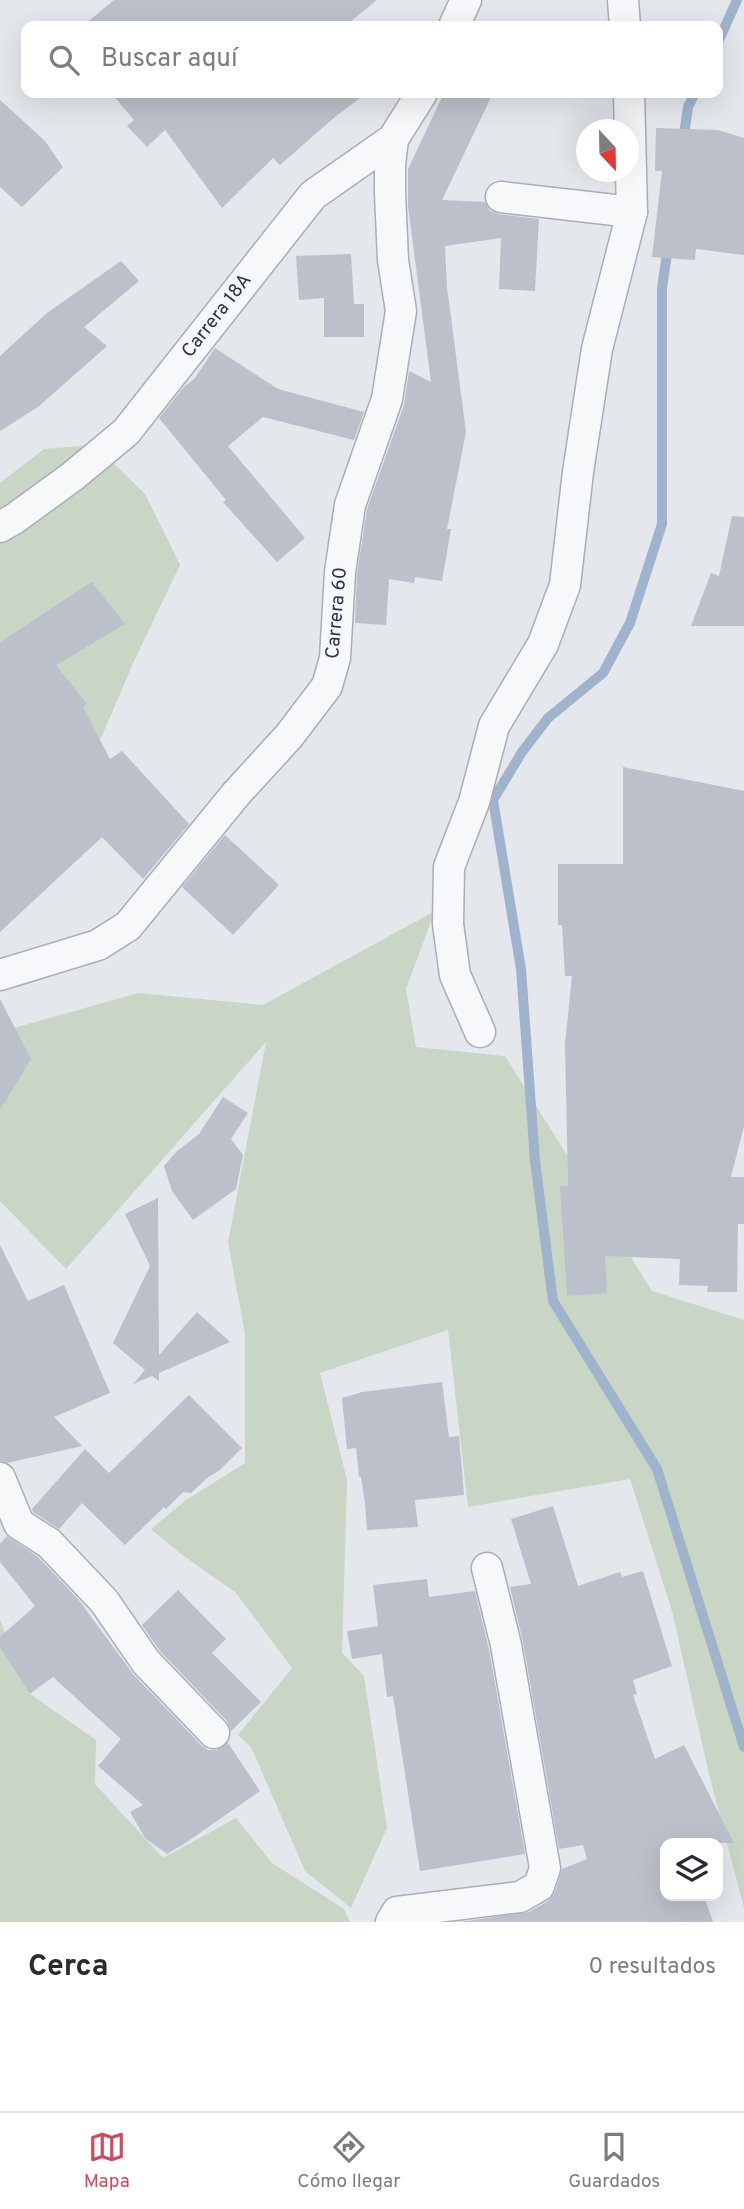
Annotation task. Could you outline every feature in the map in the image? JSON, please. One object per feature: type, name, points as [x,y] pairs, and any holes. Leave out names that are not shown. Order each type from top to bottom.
[{"type":"street","points":[[456,21],[466,0]]},
{"type":"street","points":[[623,0],[625,21]]},
{"type":"street","name":"Carrera 18A","points":[[0,527],[73,476],[126,432],[313,195],[393,139],[419,98]]},
{"type":"street","points":[[480,1032],[455,975],[448,924],[449,867],[474,802],[494,726],[543,644],[565,585],[578,472],[597,349],[632,212],[629,98]]},
{"type":"street","name":"Carrera 60","points":[[0,975],[98,945],[128,926],[236,794],[289,736],[327,686],[335,658],[340,572],[350,505],[387,399],[401,311],[393,260],[390,193],[393,139]]},
{"type":"street","points":[[500,197],[632,212]]},
{"type":"street","points":[[0,1478],[19,1524],[50,1543],[104,1601],[146,1662],[214,1733]]},
{"type":"street","points":[[391,1922],[397,1912],[520,1897],[539,1886],[545,1868],[506,1645],[487,1568]]},
{"type":"green space","points":[[95,445],[145,494],[180,565],[101,738],[50,726],[0,686],[0,483],[44,449]]},
{"type":"green space","points":[[435,911],[406,989],[416,1047],[505,1056],[652,1291],[744,1320],[744,1908],[709,1774],[672,1611],[630,1479],[468,1507],[448,1330],[320,1373],[347,1480],[342,1653],[364,1676],[387,1828],[351,1908],[305,1871],[251,1747],[238,1735],[292,1668],[236,1593],[151,1529],[186,1500],[245,1463],[245,1334],[228,1242],[266,1042],[66,1269],[0,1201],[0,1032],[138,993],[263,1005]]},
{"type":"green space","points":[[0,1620],[30,1694],[96,1740],[95,1784],[163,1858],[236,1818],[272,1863],[344,1909],[350,1922],[0,1922]]},
{"type":"building","points":[[114,0],[377,0],[351,21],[89,21]]},
{"type":"building","points":[[115,98],[360,98],[280,165],[273,158],[222,208],[165,130],[147,147],[127,126],[134,120]]},
{"type":"building","points":[[442,98],[491,98],[442,200],[485,202],[490,211],[498,214],[539,219],[535,291],[499,289],[501,238],[445,246],[447,287],[466,432],[447,529],[451,529],[442,581],[415,577],[414,583],[389,579],[386,625],[355,623],[357,574],[367,509],[404,405],[409,371],[431,382],[408,206],[408,169]]},
{"type":"building","points":[[0,100],[45,141],[63,167],[22,207],[0,187]]},
{"type":"building","points":[[656,128],[718,130],[744,138],[744,255],[696,249],[695,260],[652,257],[662,171],[655,171]]},
{"type":"building","points":[[351,254],[354,304],[364,304],[364,337],[324,337],[324,298],[299,300],[296,256]]},
{"type":"building","points":[[121,261],[139,281],[84,327],[107,346],[38,407],[0,431],[0,356],[47,313]]},
{"type":"building","points":[[215,348],[278,389],[364,412],[354,440],[263,417],[228,446],[305,538],[277,562],[223,502],[226,500],[159,418],[184,387],[195,378]]},
{"type":"building","points":[[732,516],[744,517],[744,626],[691,626],[711,573],[719,576]]},
{"type":"building","points":[[92,582],[125,624],[56,665],[87,704],[83,707],[110,759],[122,751],[189,824],[143,879],[102,837],[0,932],[0,642]]},
{"type":"building","points":[[623,767],[744,791],[744,1126],[731,1177],[744,1177],[744,1224],[738,1224],[737,1292],[707,1292],[708,1286],[679,1285],[680,1259],[605,1256],[607,1293],[567,1296],[560,1186],[568,1186],[565,1044],[572,976],[565,976],[562,925],[558,925],[558,864],[623,864]]},
{"type":"building","points":[[225,835],[279,885],[233,935],[182,887]]},
{"type":"building","points":[[0,999],[31,1059],[0,1110]]},
{"type":"building","points":[[223,1097],[248,1113],[231,1139],[243,1155],[236,1189],[193,1220],[172,1191],[164,1166],[177,1151],[199,1134]]},
{"type":"building","points":[[158,1198],[159,1355],[197,1312],[230,1342],[159,1373],[159,1381],[152,1376],[133,1384],[145,1370],[113,1343],[150,1266],[125,1214]]},
{"type":"building","points":[[0,1245],[28,1301],[64,1285],[110,1393],[54,1417],[82,1446],[7,1463],[0,1461]]},
{"type":"building","points":[[442,1382],[449,1437],[459,1436],[464,1495],[415,1500],[418,1527],[367,1530],[356,1448],[347,1449],[342,1398],[362,1392]]},
{"type":"building","points":[[189,1395],[242,1448],[191,1493],[183,1492],[166,1509],[164,1507],[125,1545],[82,1503],[59,1529],[33,1512],[32,1509],[85,1449],[109,1473]]},
{"type":"building","points":[[553,1506],[578,1586],[620,1572],[622,1577],[643,1571],[672,1666],[633,1680],[637,1694],[633,1695],[655,1759],[684,1745],[734,1843],[723,1843],[723,1838],[660,1838],[660,1901],[706,1901],[713,1922],[460,1922],[529,1912],[548,1901],[555,1892],[562,1869],[587,1859],[583,1845],[559,1849],[523,1642],[510,1587],[531,1584],[511,1519]]},
{"type":"building","points":[[7,1536],[38,1557],[78,1599],[133,1674],[201,1745],[208,1750],[217,1750],[228,1743],[260,1791],[167,1854],[145,1838],[130,1812],[143,1805],[98,1766],[121,1739],[53,1677],[30,1694],[0,1647],[0,1637],[35,1606],[0,1562],[0,1544]]},
{"type":"building","points":[[427,1579],[429,1597],[475,1591],[489,1649],[525,1854],[420,1871],[393,1696],[387,1697],[382,1654],[352,1659],[347,1631],[378,1626],[373,1585]]},
{"type":"building","points":[[178,1590],[226,1639],[212,1653],[261,1702],[231,1731],[227,1721],[160,1651],[142,1625]]},
{"type":"waterway","points":[[723,31],[737,0]]},
{"type":"waterway","points":[[683,141],[688,107],[692,98]]},
{"type":"waterway","points":[[668,247],[662,288],[662,524],[630,623],[603,673],[548,718],[522,752],[493,800],[521,969],[535,1161],[553,1301],[657,1469],[744,1747]]}]
